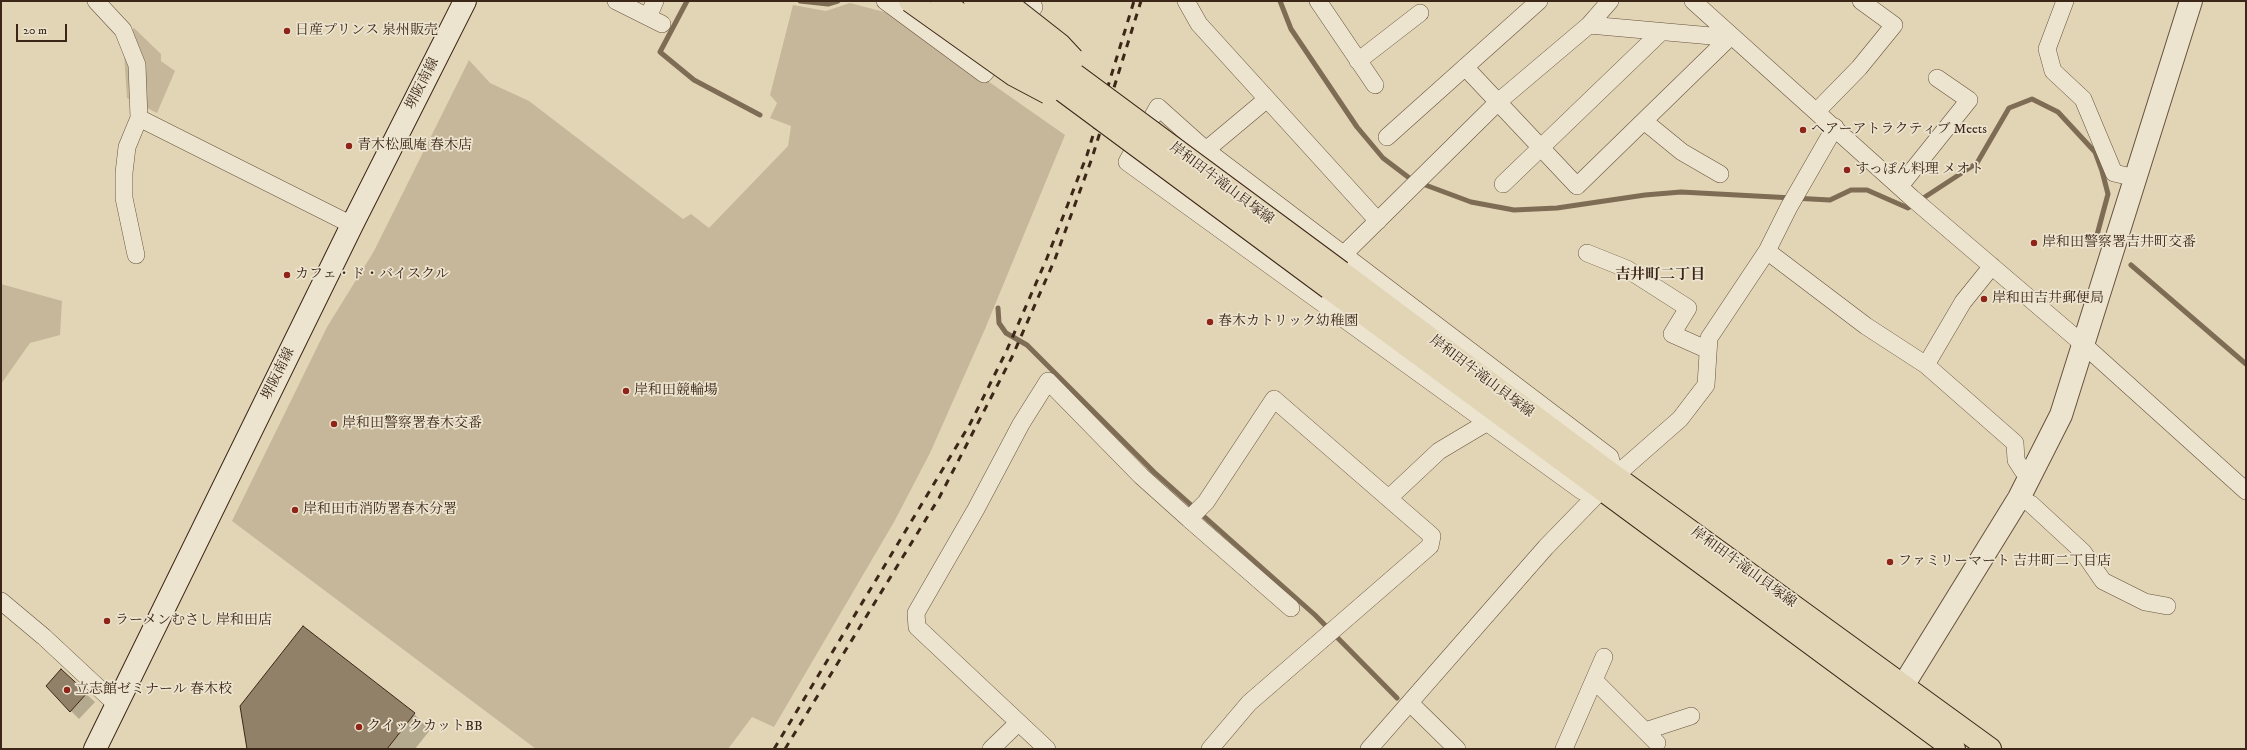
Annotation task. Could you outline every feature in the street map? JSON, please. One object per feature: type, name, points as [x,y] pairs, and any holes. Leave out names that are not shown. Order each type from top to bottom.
[{"type":"main road","name":"堺阪南線","points":[[96,749],[352,225],[465,1]]},
{"type":"main road","points":[[910,1],[1014,75],[1115,116]]},
{"type":"main road","name":"岸和田牛滝山貝塚線","points":[[942,1],[1115,116],[1338,271],[1892,703],[1954,749]]},
{"type":"main road","name":"岸和田牛滝山貝塚線","points":[[975,1],[1115,116]]},
{"type":"main road","points":[[1004,1],[1060,45],[1115,116]]},
{"type":"main road","points":[[1892,703],[2020,498],[2033,475],[2061,415],[2191,1]]},
{"type":"main road","name":"岸和田牛滝山貝塚線","points":[[1609,483],[1904,685],[1990,749]]},
{"type":"street","points":[[96,1],[123,30],[137,65],[139,118],[127,147],[124,173],[124,198],[136,255]]},
{"type":"street","points":[[616,1],[655,20],[655,1]]},
{"type":"street","points":[[885,1],[984,74],[1034,7],[1025,1]]},
{"type":"street","points":[[1186,1],[1199,24],[1378,221]]},
{"type":"street","points":[[1319,1],[1375,86]]},
{"type":"street","points":[[1387,137],[1539,1]]},
{"type":"street","points":[[1609,483],[1582,491],[1127,162],[1158,107],[1206,150],[1223,163],[1338,271],[1378,221],[1498,102],[1589,25],[1610,1]]},
{"type":"street","points":[[1693,1],[1732,38],[1817,111],[1900,186],[2084,344],[2246,490]]},
{"type":"street","points":[[1817,111],[1859,68],[1894,25],[1861,1]]},
{"type":"street","points":[[2065,1],[2047,49],[2053,71],[2083,99],[2114,173],[2136,178]]},
{"type":"street","points":[[1358,61],[1420,13]]},
{"type":"street","points":[[1589,25],[1732,38]]},
{"type":"street","points":[[1503,184],[1661,32]]},
{"type":"street","points":[[1465,67],[1577,186],[1732,38]]},
{"type":"street","points":[[1900,186],[1969,100],[1937,78]]},
{"type":"street","points":[[1206,150],[1267,99]]},
{"type":"street","points":[[139,118],[352,225]]},
{"type":"street","points":[[1644,121],[1682,152],[1720,174]]},
{"type":"street","points":[[1369,749],[1546,547],[1609,483],[1680,419],[1706,385],[1709,338],[1767,251],[1789,206],[1835,127]]},
{"type":"street","points":[[1192,209],[1223,163]]},
{"type":"street","points":[[1767,251],[1866,326],[1926,364],[2015,443],[2016,460],[2023,471],[2033,475]]},
{"type":"street","points":[[1586,253],[1627,269],[1688,308],[1672,334],[1708,350]]},
{"type":"street","points":[[1926,364],[1963,302],[1992,266]]},
{"type":"street","points":[[1047,749],[917,627],[916,613],[976,509],[1021,424],[1048,382],[1141,476],[1189,520],[1291,608]]},
{"type":"street","points":[[1189,520],[1206,502],[1274,399],[1432,536],[1430,546],[1249,703],[1210,749]]},
{"type":"street","points":[[1390,498],[1439,451],[1486,423]]},
{"type":"street","points":[[2020,498],[2031,504],[2083,552],[2103,581],[2145,602],[2167,606]]},
{"type":"street","points":[[1,600],[44,637],[118,706]]},
{"type":"street","points":[[1564,749],[1604,657]]},
{"type":"street","points":[[1594,680],[1657,743]]},
{"type":"street","points":[[1410,703],[1457,749]]},
{"type":"street","points":[[1645,730],[1691,716]]},
{"type":"street","points":[[991,749],[1018,723]]},
{"type":"shaded area","name":"岸和田競輪場","points":[[850,3],[892,14],[1065,135],[985,329],[930,453],[894,522],[774,727],[752,717],[728,749],[536,749],[232,521],[327,327],[374,251],[469,60],[490,83],[529,101],[683,219],[691,214],[709,228],[788,146],[791,126],[770,118],[777,103],[770,95],[793,5],[826,11]]},
{"type":"shaded area","points":[[134,28],[161,54],[161,61],[175,71],[157,113],[127,98],[123,39]]},
{"type":"shaded area","points":[[1,284],[62,301],[60,335],[30,343],[1,384]]},
{"type":"building","points":[[303,626],[415,713],[387,749],[247,749],[240,706]]},
{"type":"building","name":"立志館ゼミナール 春木校","points":[[61,669],[87,693],[70,712],[46,686]]},
{"type":"waterway","points":[[687,1],[660,52],[694,80],[760,115]]},
{"type":"waterway","points":[[800,1],[828,4],[838,1]]},
{"type":"waterway","points":[[1280,1],[1291,29],[1357,127],[1383,158],[1412,180],[1471,202],[1514,210],[1557,208],[1645,195],[1681,192],[1830,200],[1851,190],[1867,190],[1908,208],[1977,163],[2009,108],[2032,99],[2058,112],[2095,152],[2108,194],[2097,235]]},
{"type":"waterway","points":[[2131,265],[2246,364]]},
{"type":"waterway","points":[[998,308],[999,323],[1006,333],[1027,345],[1154,472],[1315,615],[1397,698]]},
{"type":"railway","points":[[774,749],[970,424],[1006,352],[1047,258],[1087,155],[1134,1]]},
{"type":"railway","points":[[785,749],[939,498],[1012,357],[1055,259],[1092,158],[1141,1]]},
{"type":"place","name":"日産プリンス 泉州販売","points":[[287,31]]},
{"type":"place","name":"ヘアーアトラクティブ Meets","points":[[1803,130]]},
{"type":"place","name":"青木松風庵 春木店","points":[[349,146]]},
{"type":"place","name":"すっぽん料理 メオト","points":[[1847,170]]},
{"type":"place","name":"岸和田警察署吉井町交番","points":[[2034,243]]},
{"type":"place","name":"カフェ・ド・バイスクル","points":[[287,275]]},
{"type":"place","name":"岸和田吉井郵便局","points":[[1984,299]]},
{"type":"place","name":"春木カトリック幼稚園","points":[[1210,322]]},
{"type":"place","name":"岸和田競輪場","points":[[626,391]]},
{"type":"place","name":"岸和田警察署春木交番","points":[[334,424]]},
{"type":"place","name":"岸和田市消防署春木分署","points":[[295,510]]},
{"type":"place","name":"ファミリーマート 吉井町二丁目店","points":[[1890,562]]},
{"type":"place","name":"ラーメンむさし 岸和田店","points":[[107,621]]},
{"type":"place","name":"立志館ゼミナール 春木校","points":[[67,690]]},
{"type":"place","name":"クイックカットBB","points":[[359,727]]},
{"type":"district","name":"吉井町二丁目","points":[[1660,276]]}]
